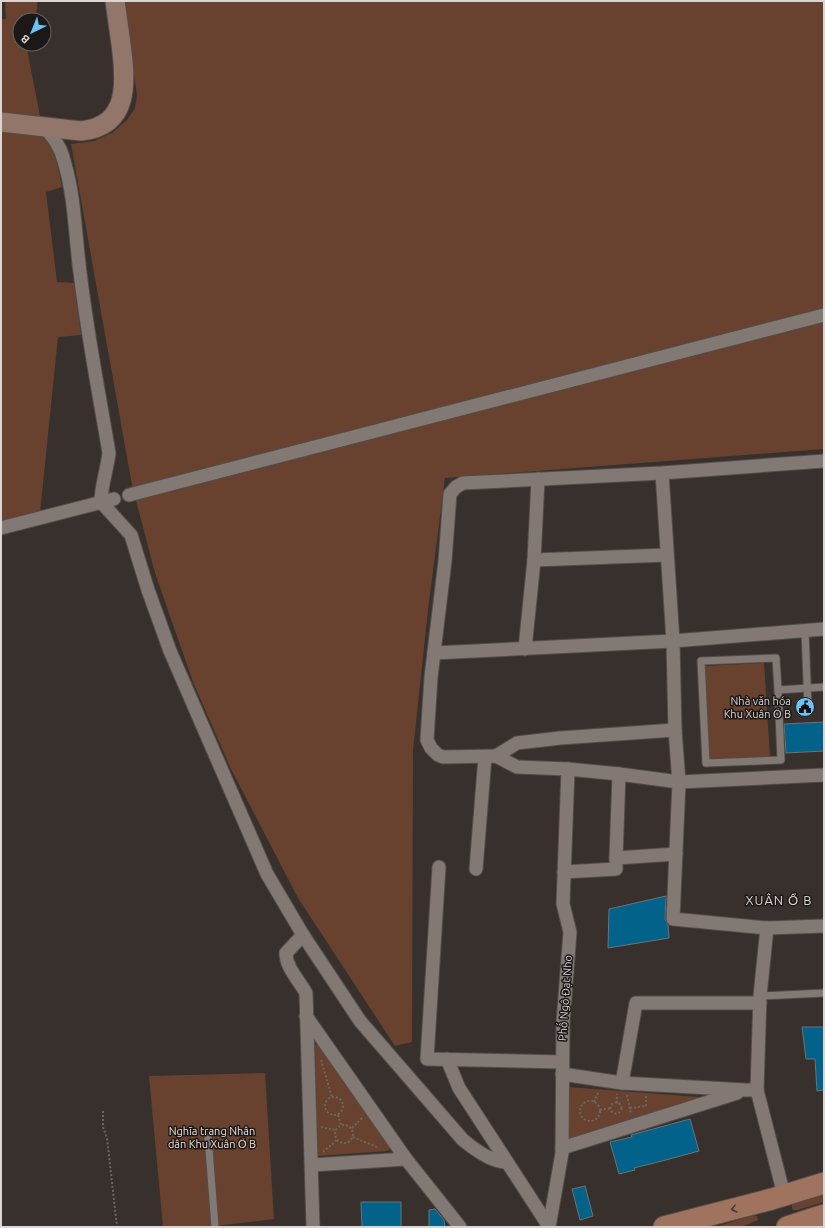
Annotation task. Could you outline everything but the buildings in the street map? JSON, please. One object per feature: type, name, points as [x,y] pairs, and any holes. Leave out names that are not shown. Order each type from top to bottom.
[{"type":"main road","points":[[664,1227],[778,1197],[824,1183]]},
{"type":"main road","points":[[778,1197],[782,1227]]},
{"type":"main road","points":[[787,1227],[822,1219]]},
{"type":"street","points":[[1,122],[81,131],[89,130],[105,124],[117,112],[121,104],[125,80],[115,1]]},
{"type":"street","points":[[44,128],[53,137],[59,147],[70,182],[79,271],[88,334],[109,453],[108,467],[101,502],[131,535],[148,590],[170,651],[267,874],[302,935],[360,1021],[463,1140],[484,1155],[507,1162]]},
{"type":"street","points":[[129,495],[824,315]]},
{"type":"street","points":[[824,461],[662,473],[463,483],[450,494],[445,561],[434,653],[427,740],[431,748],[442,758],[491,757],[518,767],[619,774],[679,782],[824,775]]},
{"type":"street","points":[[662,473],[673,641],[675,730],[679,782],[672,919],[767,928],[824,926]]},
{"type":"street","points":[[525,649],[534,560],[538,479]]},
{"type":"street","points":[[1,528],[114,499]]},
{"type":"street","points":[[534,560],[667,555]]},
{"type":"street","points":[[434,653],[673,641],[824,629]]},
{"type":"street","points":[[491,757],[517,742],[675,730]]},
{"type":"street","points":[[476,869],[491,757]]},
{"type":"street","name":"Phố Ngô Đạt Nho","points":[[548,1226],[562,1153],[563,1023],[570,932],[563,904],[568,770]]},
{"type":"street","points":[[564,872],[616,869],[619,774]]},
{"type":"street","points":[[616,858],[676,854]]},
{"type":"street","points":[[439,867],[427,1059],[562,1068],[622,1090],[751,1090]]},
{"type":"street","points":[[767,928],[751,1090],[778,1197]]},
{"type":"street","points":[[302,935],[286,953],[286,959],[290,969],[301,982],[306,993],[313,1227]]},
{"type":"street","points":[[622,1090],[636,1003],[760,1000]]},
{"type":"street","points":[[306,1016],[406,1159],[460,1227]]},
{"type":"street","points":[[447,1060],[459,1088],[548,1226]]},
{"type":"street","points":[[562,1148],[751,1090]]},
{"type":"street","points":[[312,1165],[406,1159]]},
{"type":"lane","points":[[805,631],[808,707]]},
{"type":"lane","points":[[776,658],[778,690],[781,760],[706,763],[701,661],[776,658]]},
{"type":"lane","points":[[778,690],[824,686]]},
{"type":"lane","points":[[760,1000],[824,994]]},
{"type":"lane","points":[[208,1136],[215,1227]]},
{"type":"path","points":[[320,1057],[332,1097]]},
{"type":"path","points":[[617,1103],[622,1090]]},
{"type":"path","points":[[622,1090],[630,1108],[631,1115]]},
{"type":"path","points":[[594,1102],[599,1091]]},
{"type":"path","points":[[630,1108],[646,1106],[646,1094]]},
{"type":"path","points":[[332,1097],[339,1098],[343,1103],[343,1109],[338,1114],[330,1114],[326,1110],[326,1101],[332,1097]]},
{"type":"path","points":[[588,1102],[594,1102],[600,1110],[598,1116],[594,1120],[587,1120],[583,1117],[581,1110],[583,1105],[588,1102]]},
{"type":"path","points":[[600,1110],[611,1108],[612,1104],[620,1103],[622,1110],[620,1113],[614,1114],[611,1108]]},
{"type":"path","points":[[103,1110],[103,1127],[107,1138],[117,1227]]},
{"type":"path","points":[[338,1114],[341,1125]]},
{"type":"path","points":[[352,1128],[365,1116]]},
{"type":"path","points":[[335,1130],[341,1125],[345,1124],[352,1128]]},
{"type":"path","points":[[316,1126],[335,1130]]},
{"type":"path","points":[[352,1128],[353,1137]]},
{"type":"path","points":[[335,1130],[337,1140]]},
{"type":"path","points":[[337,1140],[340,1142],[346,1142],[353,1137]]},
{"type":"path","points":[[353,1137],[386,1150]]},
{"type":"path","points":[[322,1153],[337,1140]]},
{"type":"green space","points":[[5,1],[37,1],[37,12],[12,12],[12,52],[28,52],[41,121],[1,116],[1,19],[6,19]]},
{"type":"green space","points":[[124,1],[824,1],[824,449],[445,478],[428,610],[413,750],[412,1042],[395,1046],[298,898],[231,769],[193,682],[155,573],[132,485],[71,144],[94,141],[112,133],[127,120],[135,108],[137,96]]},
{"type":"green space","points":[[1,126],[27,130],[35,133],[48,142],[52,148],[62,187],[46,192],[57,282],[74,283],[81,335],[58,337],[40,513],[1,523]]},
{"type":"green space","points":[[764,663],[770,757],[710,761],[705,666]]},
{"type":"green space","points":[[319,1043],[391,1148],[387,1151],[318,1156],[315,1045]]},
{"type":"green space","name":"Nghĩa trang Nhân dân Khu Xuân Ổ B","points":[[265,1073],[274,1219],[207,1227],[163,1227],[149,1076]]},
{"type":"green space","points":[[568,1087],[713,1098],[569,1140]]},
{"type":"green space","points":[[824,1194],[824,1202],[797,1210],[793,1210],[792,1208],[792,1204]]},
{"type":"green space","points":[[753,1215],[757,1216],[758,1220],[741,1227],[716,1227]]},
{"type":"place","name":"Nhà văn hóa Khu Xuân Ổ B","points":[[805,707]]},
{"type":"district","name":"XUÂN Ổ B","points":[[779,900]]}]
